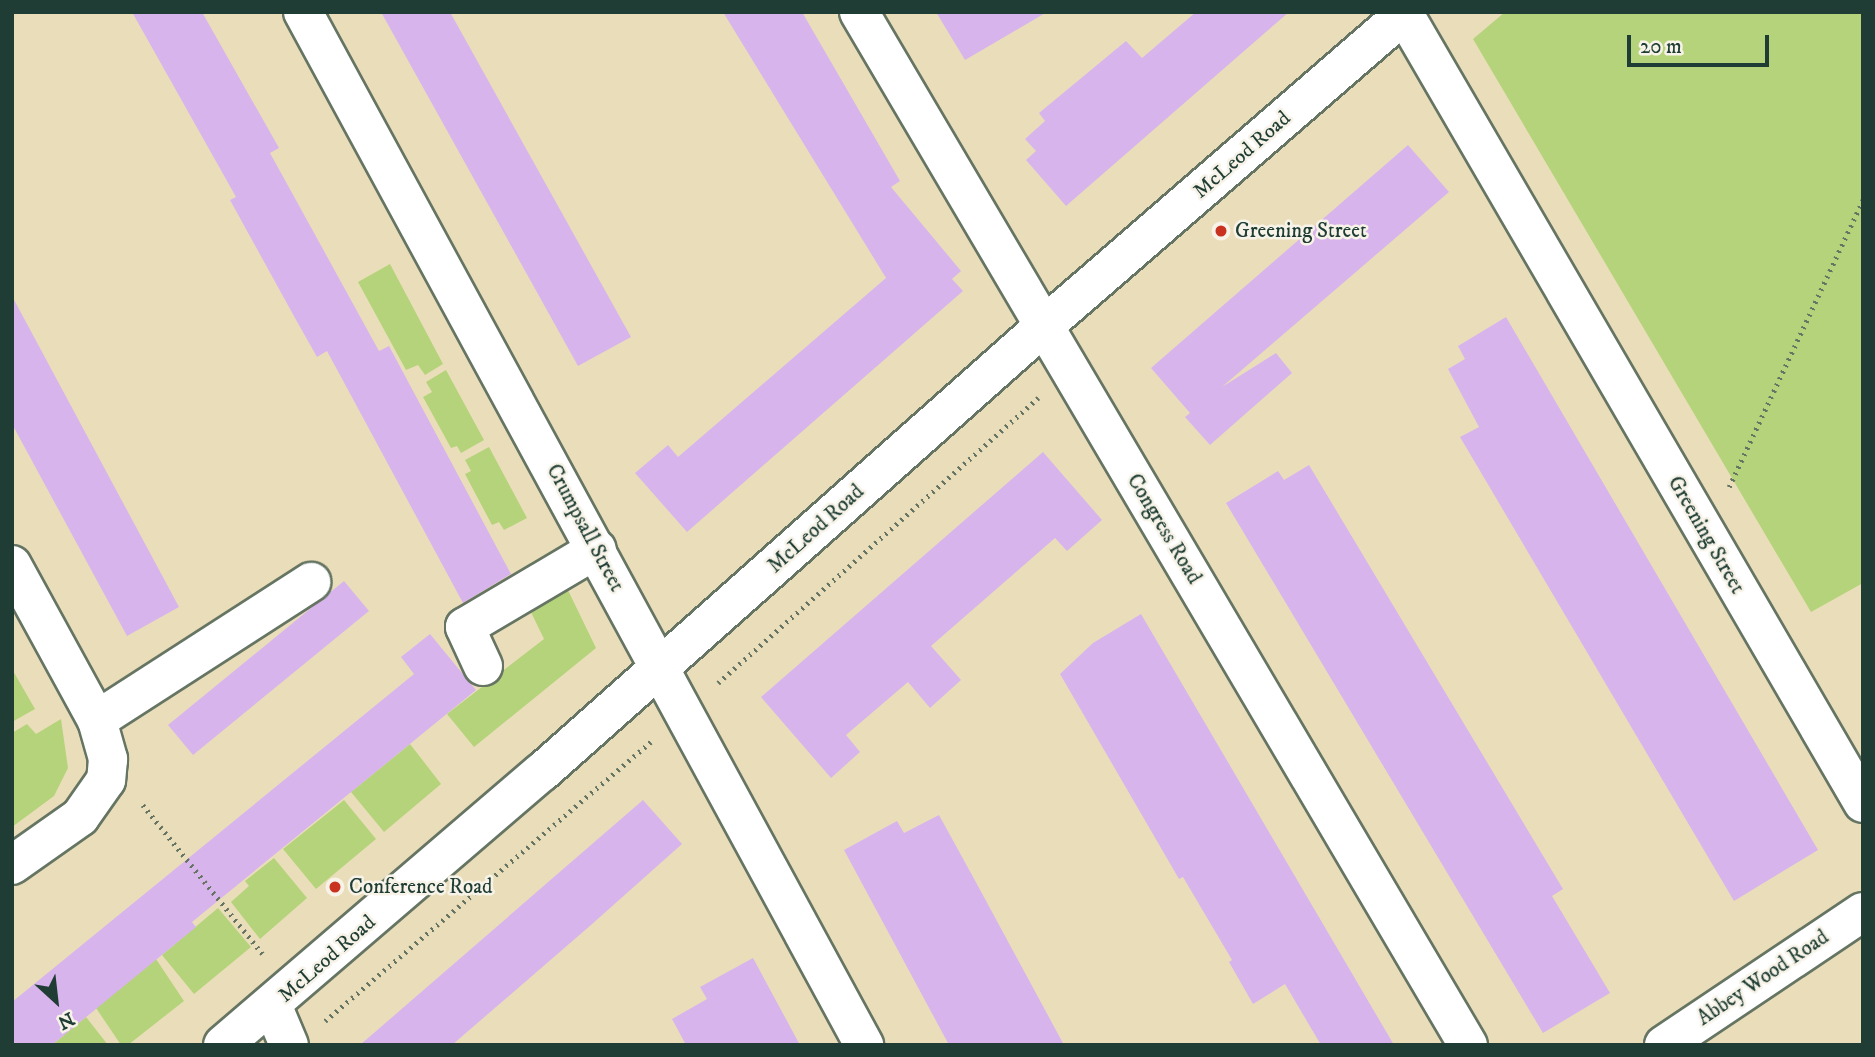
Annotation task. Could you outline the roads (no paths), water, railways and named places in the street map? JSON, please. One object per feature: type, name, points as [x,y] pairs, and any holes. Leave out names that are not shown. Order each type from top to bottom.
[{"type":"street","name":"Crumpsall Street","points":[[303,12],[864,1045]]},
{"type":"street","name":"Congress Road","points":[[859,12],[1468,1045]]},
{"type":"street","name":"McLeod Road","points":[[223,1045],[282,998],[660,668],[1044,326],[1404,13]]},
{"type":"street","name":"Greening Street","points":[[1404,13],[1863,803]]},
{"type":"street","points":[[483,666],[465,626],[597,550]]},
{"type":"street","points":[[12,565],[106,739],[106,780],[80,817],[12,865]]},
{"type":"street","points":[[97,720],[311,583]]},
{"type":"street","name":"Abbey Wood Road","points":[[1664,1045],[1863,912]]},
{"type":"street","points":[[282,998],[289,1045]]},
{"type":"place","name":"Greening Street","points":[[1221,231]]},
{"type":"place","name":"Conference Road","points":[[335,887]]}]
